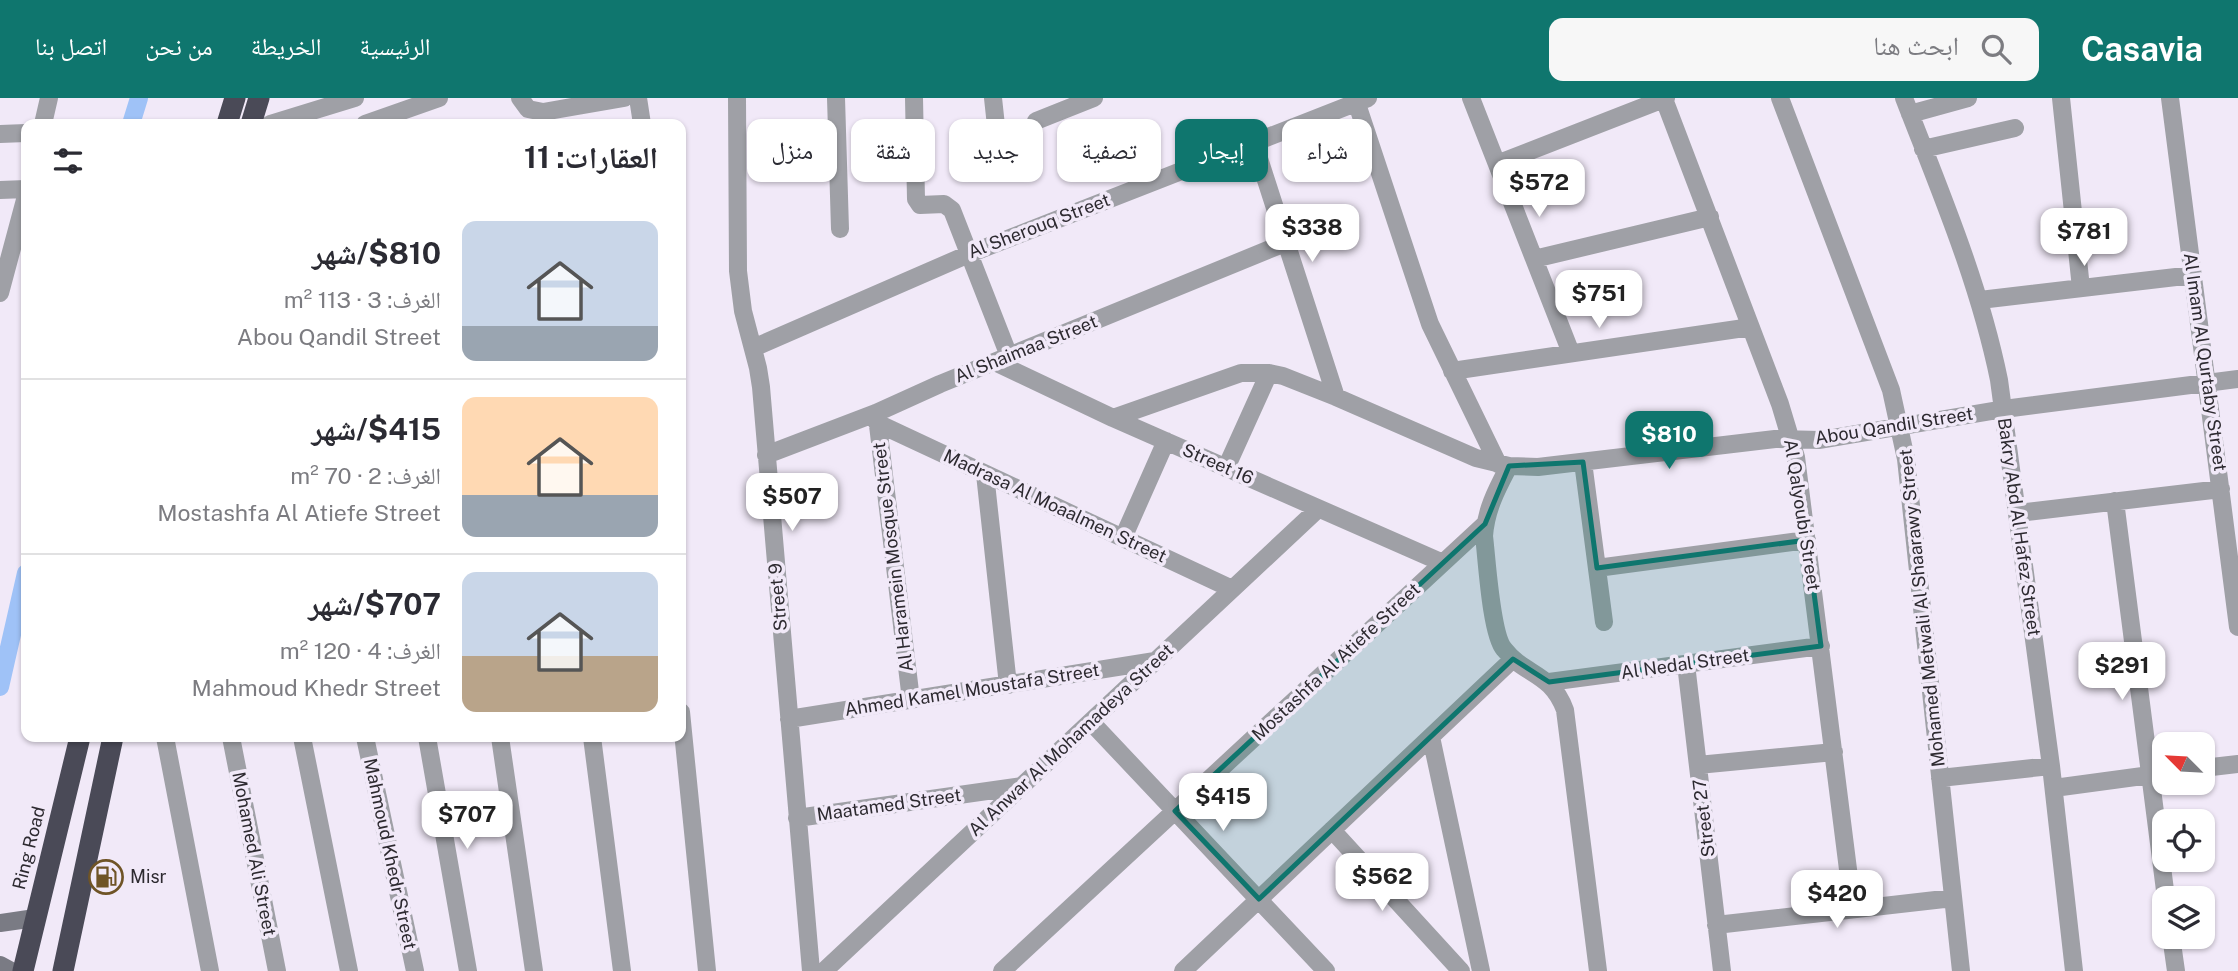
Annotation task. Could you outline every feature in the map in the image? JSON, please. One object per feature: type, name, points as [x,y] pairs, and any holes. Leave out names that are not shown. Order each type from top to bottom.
[{"type":"highway","points":[[229,119],[235,98]]},
{"type":"highway","points":[[253,119],[259,98]]},
{"type":"highway","name":"Ring Road","points":[[23,971],[79,742]]},
{"type":"highway","points":[[63,971],[112,742]]},
{"type":"main road","points":[[0,923],[35,918]]},
{"type":"main road","points":[[0,965],[11,971]]},
{"type":"street","points":[[45,119],[49,98]]},
{"type":"street","points":[[286,119],[355,98]]},
{"type":"street","points":[[379,119],[439,98]]},
{"type":"street","points":[[520,98],[534,118],[624,98]]},
{"type":"street","points":[[638,98],[641,119]]},
{"type":"street","name":"Street 9","points":[[737,98],[738,271],[743,311],[761,387],[811,971]]},
{"type":"street","points":[[836,98],[840,229]]},
{"type":"street","points":[[914,98],[916,199],[920,205],[948,206],[969,254],[1002,359]]},
{"type":"street","points":[[993,98],[995,119]]},
{"type":"street","points":[[1041,119],[1076,102],[1094,98]]},
{"type":"street","points":[[1471,98],[1571,353]]},
{"type":"street","points":[[1497,164],[1665,98]]},
{"type":"street","name":"Al Qalyoubi Street","points":[[1665,98],[1791,439],[1799,475],[1853,909]]},
{"type":"street","name":"Mohamed Metwali Al Shaarawy Street","points":[[1780,98],[1891,390],[1900,426],[1906,459],[1961,971]]},
{"type":"street","points":[[1907,106],[1968,98]]},
{"type":"street","points":[[2061,98],[2081,288]]},
{"type":"street","name":"Al Imam Al Qurtaby Street","points":[[2170,98],[2238,627]]},
{"type":"street","points":[[1360,99],[1430,324],[1452,371],[1504,465],[1485,524],[1496,634],[1504,651],[1549,682],[1556,690],[1565,710],[1598,971]]},
{"type":"street","name":"Al Sherouq Street","points":[[1268,136],[1360,99]]},
{"type":"street","name":"Bakry Abd Al Hafez Street","points":[[1907,106],[1980,300],[1994,353],[2004,409],[2051,766],[2074,971]]},
{"type":"street","points":[[1923,149],[2015,128]]},
{"type":"street","points":[[0,134],[21,132]]},
{"type":"street","name":"Al Sherouq Street","points":[[753,348],[969,254],[1175,173]]},
{"type":"street","points":[[1266,182],[1336,397]]},
{"type":"street","points":[[0,190],[21,189]]},
{"type":"street","points":[[0,293],[5,260],[21,211]]},
{"type":"street","points":[[1534,259],[1710,217]]},
{"type":"street","name":"Al Shaimaa Street","points":[[766,455],[877,418],[1002,359],[1285,243]]},
{"type":"street","points":[[1980,300],[2193,275]]},
{"type":"street","points":[[1452,371],[1751,327]]},
{"type":"street","name":"Street 16","points":[[1002,359],[1113,418],[1443,563]]},
{"type":"street","name":"Abou Qandil Street","points":[[1113,418],[1241,373],[1269,373],[1336,397],[1476,458],[1504,465],[1538,467],[1791,439],[1820,440],[2004,409],[2238,379]]},
{"type":"street","points":[[1226,468],[1269,373]]},
{"type":"street","name":"Madrasa Al Moaalmen Street","points":[[877,418],[985,474],[1232,589]]},
{"type":"street","name":"Al Haramein Mosque Street","points":[[877,418],[911,700]]},
{"type":"street","points":[[1123,538],[1166,441]]},
{"type":"street","points":[[1583,462],[1604,621]]},
{"type":"street","points":[[985,474],[1008,685]]},
{"type":"street","points":[[2018,513],[2221,489]]},
{"type":"street","points":[[2115,501],[2152,736]]},
{"type":"street","name":"Al Anwar Al Mohamadeya Street","points":[[824,971],[1318,509]]},
{"type":"street","name":"Mostashfa Al Atiefe Street","points":[[1002,971],[1485,524]]},
{"type":"street","points":[[1597,569],[1807,540]]},
{"type":"street","name":"Al Nedal Street","points":[[1549,682],[1821,646]]},
{"type":"street","points":[[1184,971],[1513,659]]},
{"type":"street","name":"Ahmed Kamel Moustafa Street","points":[[789,719],[1156,660]]},
{"type":"street","name":"Street 27","points":[[1686,664],[1722,971]]},
{"type":"street","points":[[1091,722],[1326,971]]},
{"type":"street","points":[[1431,737],[1482,971]]},
{"type":"street","points":[[166,742],[210,971]]},
{"type":"street","name":"Mohamed Ali Street","points":[[232,742],[277,971]]},
{"type":"street","points":[[303,742],[349,971]]},
{"type":"street","name":"Mahmoud Khedr Street","points":[[366,742],[415,971]]},
{"type":"street","points":[[428,742],[468,971]]},
{"type":"street","points":[[501,742],[534,971]]},
{"type":"street","points":[[593,742],[622,971]]},
{"type":"street","points":[[684,742],[707,971]]},
{"type":"street","points":[[1698,765],[1834,752]]},
{"type":"street","points":[[2216,767],[2238,764]]},
{"type":"street","points":[[1940,778],[2051,766]]},
{"type":"street","points":[[2053,788],[2152,775]]},
{"type":"street","name":"Maatamed Street","points":[[797,818],[1022,786]]},
{"type":"street","points":[[2159,795],[2165,886]]},
{"type":"street","points":[[1332,830],[1461,971]]},
{"type":"street","points":[[1716,925],[1953,898]]},
{"type":"street","points":[[2173,949],[2176,971]]},
{"type":"highlighted area","points":[[1583,462],[1597,568],[1807,540],[1821,646],[1549,682],[1513,659],[1259,899],[1175,811],[1485,524],[1509,466]]},
{"type":"waterway","points":[[133,119],[139,98]]},
{"type":"waterway","points":[[0,687],[21,595]]},
{"type":"place","name":"Misr","points":[[106,877]]}]
